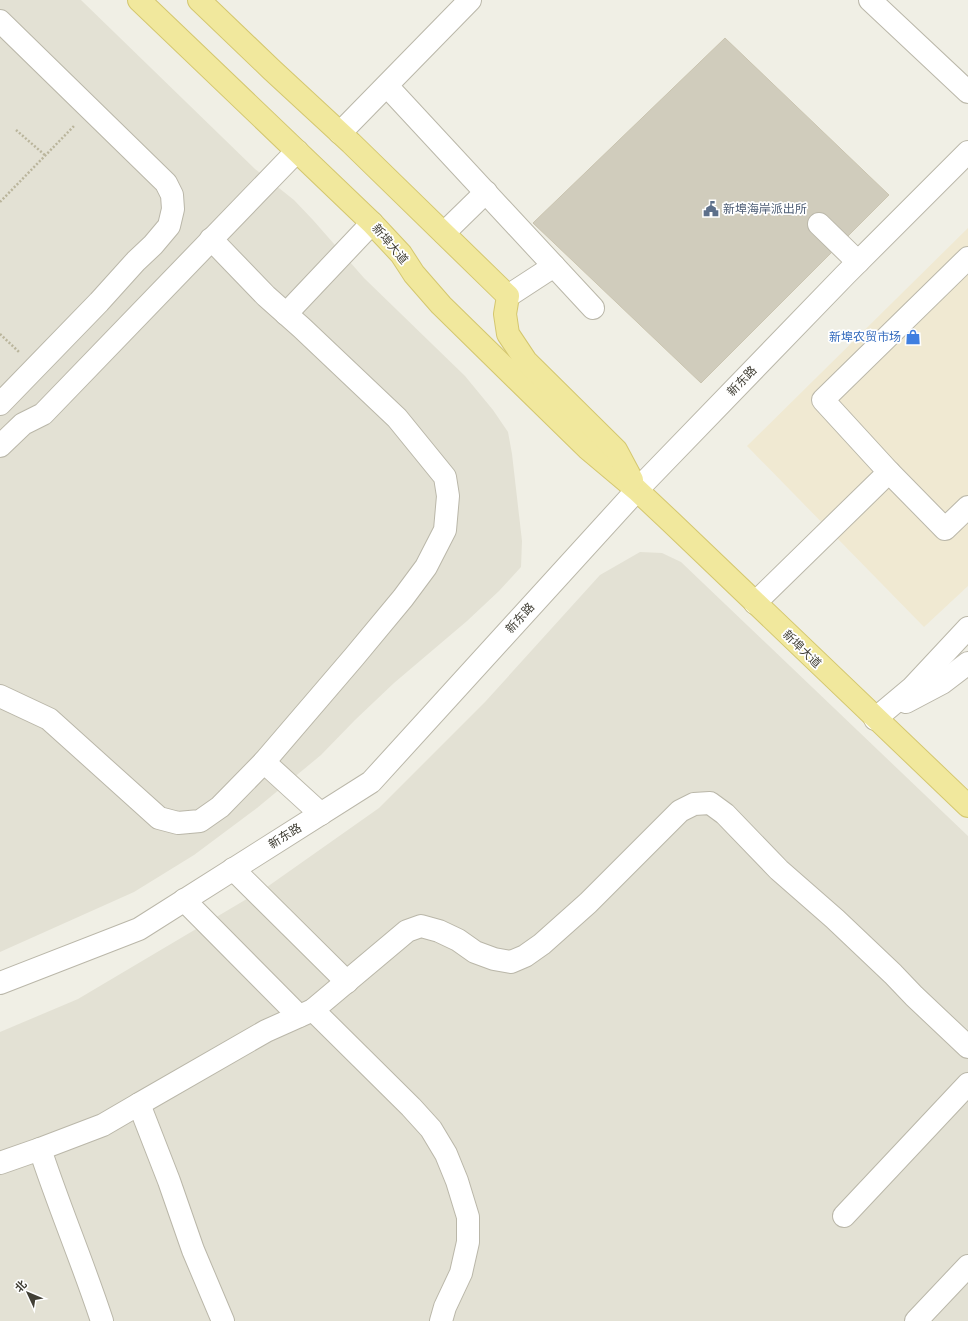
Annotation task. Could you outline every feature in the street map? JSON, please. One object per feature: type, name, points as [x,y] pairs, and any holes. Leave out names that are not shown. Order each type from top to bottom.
[{"type":"main road","name":"新埠大道","points":[[139,0],[372,222],[401,254],[414,274],[441,305],[587,448],[637,490],[875,719],[968,806]]},
{"type":"main road","points":[[199,0],[340,133],[508,296]]},
{"type":"main road","name":"新埠大道","points":[[508,296],[505,314],[508,334],[526,361],[616,450],[637,490]]},
{"type":"street","points":[[340,133],[470,0]]},
{"type":"street","points":[[870,0],[968,92]]},
{"type":"street","points":[[0,21],[166,183],[172,195],[174,209],[169,226],[153,245],[0,404]]},
{"type":"street","points":[[387,86],[593,308]]},
{"type":"street","points":[[0,446],[23,424],[43,414],[297,151]]},
{"type":"street","name":"新东路","points":[[0,983],[139,929],[371,782],[637,490],[858,262],[968,152]]},
{"type":"street","points":[[444,233],[486,192]]},
{"type":"street","points":[[286,314],[372,222]]},
{"type":"street","points":[[819,224],[858,262]]},
{"type":"street","points":[[0,696],[49,719],[159,818],[178,824],[200,821],[220,807],[264,762],[354,657],[403,598],[426,567],[444,530],[448,496],[445,477],[397,418],[266,296],[211,239]]},
{"type":"street","points":[[968,258],[823,400],[889,472],[945,529],[968,507]]},
{"type":"street","points":[[508,296],[554,266]]},
{"type":"street","points":[[755,603],[889,472]]},
{"type":"street","points":[[875,719],[912,688],[968,628]]},
{"type":"street","points":[[875,719],[942,683],[968,663]]},
{"type":"street","points":[[264,762],[320,814]]},
{"type":"street","points":[[0,1163],[103,1125],[266,1031],[306,1013],[347,982],[407,931],[421,926],[439,931],[458,940],[475,952],[494,959],[512,962],[525,956],[542,944],[588,903],[680,811],[694,804],[710,802],[725,814],[779,870],[835,919],[894,974],[914,996],[968,1047]]},
{"type":"street","points":[[234,869],[347,982]]},
{"type":"street","points":[[184,900],[306,1013],[411,1107],[431,1129],[449,1161],[468,1217],[468,1242],[461,1273],[445,1307],[441,1321]]},
{"type":"street","points":[[844,1216],[968,1084]]},
{"type":"street","points":[[139,1104],[170,1181],[193,1250],[223,1321]]},
{"type":"street","points":[[40,1149],[102,1321]]},
{"type":"street","points":[[916,1321],[968,1266]]},
{"type":"path","points":[[0,202],[46,156],[90,108]]},
{"type":"path","points":[[16,130],[46,156]]},
{"type":"shaded area","points":[[0,0],[81,0],[255,169],[294,200],[364,278],[465,376],[493,410],[508,432],[522,541],[521,567],[499,591],[467,621],[394,683],[321,755],[257,808],[194,855],[134,892],[0,952]]},
{"type":"shaded area","name":"新埠农贸市场","points":[[968,228],[968,586],[924,627],[747,446]]},
{"type":"shaded area","points":[[640,552],[662,553],[681,562],[968,836],[968,1321],[0,1321],[0,1032],[78,999],[267,887],[379,808],[485,702],[600,575]]},
{"type":"building","name":"新埠海岸派出所","points":[[725,38],[889,195],[701,383],[533,223]]},
{"type":"place","name":"新埠海岸派出所","points":[[711,209]]},
{"type":"place","name":"新埠农贸市场","points":[[913,337]]}]
